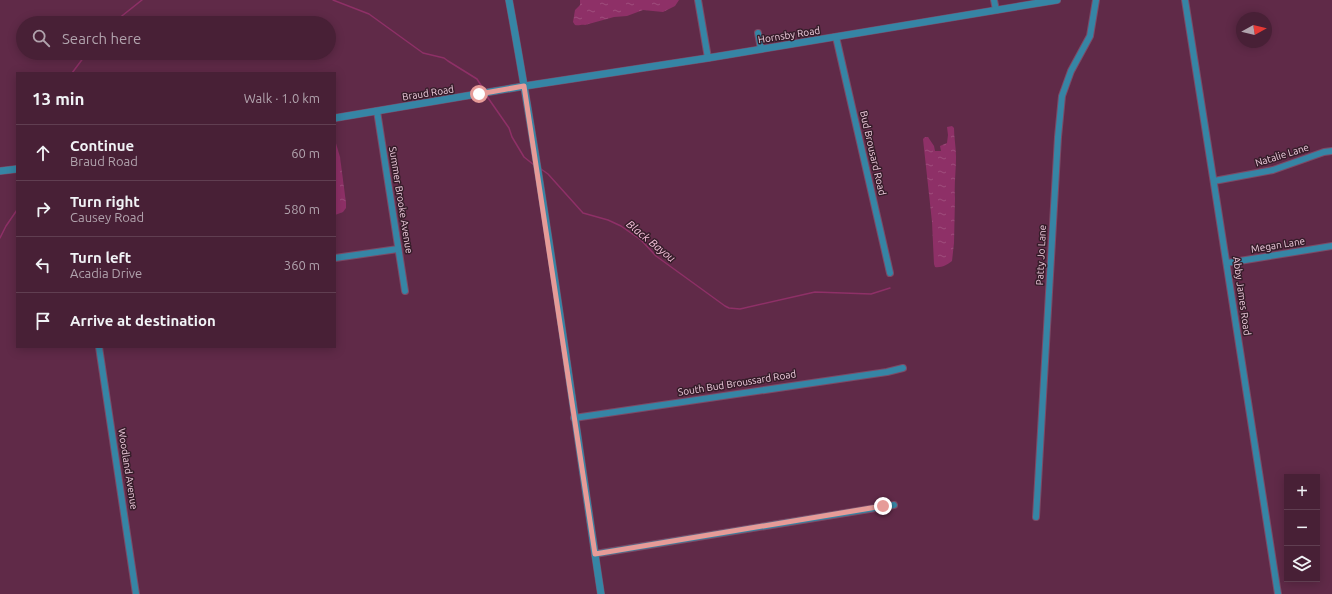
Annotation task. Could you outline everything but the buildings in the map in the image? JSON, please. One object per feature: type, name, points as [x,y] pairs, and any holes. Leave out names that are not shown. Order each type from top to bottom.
[{"type":"street","points":[[509,0],[536,158],[601,594]]},
{"type":"street","points":[[698,0],[708,58]]},
{"type":"street","points":[[994,0],[996,10]]},
{"type":"street","name":"Hornsby Road","points":[[524,86],[708,58],[1057,0]]},
{"type":"street","name":"Patty Jo Lane","points":[[1036,517],[1057,145],[1062,96],[1071,72],[1090,36],[1096,0]]},
{"type":"street","name":"Abby James Road","points":[[1185,0],[1228,263],[1236,328],[1278,594]]},
{"type":"street","points":[[758,33],[761,49]]},
{"type":"street","name":"Bud Brousard Road","points":[[836,37],[890,273]]},
{"type":"street","name":"Braud Road","points":[[336,118],[524,86]]},
{"type":"street","name":"Summer Brooke Avenue","points":[[377,111],[405,291]]},
{"type":"street","name":"Natalie Lane","points":[[1214,181],[1273,170],[1324,152],[1332,151]]},
{"type":"street","points":[[0,171],[16,169]]},
{"type":"street","name":"Megan Lane","points":[[1228,263],[1332,246]]},
{"type":"street","points":[[336,258],[398,249]]},
{"type":"street","name":"Woodland Avenue","points":[[99,348],[136,594]]},
{"type":"street","name":"South Bud Broussard Road","points":[[574,418],[887,372],[903,368]]},
{"type":"street","points":[[595,554],[894,505]]},
{"type":"water","points":[[580,0],[679,0],[675,6],[663,12],[643,10],[627,16],[614,17],[585,25],[575,25],[573,22],[575,10],[580,5]]},
{"type":"water","points":[[952,126],[954,128],[956,157],[954,243],[952,261],[944,266],[935,267],[932,222],[923,139],[928,137],[934,146],[935,151],[941,151],[940,146],[947,143],[947,127]]},
{"type":"water","points":[[336,143],[340,157],[346,203],[346,208],[343,212],[336,215]]},
{"type":"waterway","name":"Black Bayou","points":[[122,16],[142,0]]},
{"type":"waterway","name":"Black Bayou","points":[[333,0],[369,14],[423,53],[444,58],[477,79],[484,90]]},
{"type":"waterway","name":"Black Bayou","points":[[73,72],[82,60]]},
{"type":"waterway","name":"Black Bayou","points":[[486,95],[509,128],[512,137],[524,157],[534,165]]},
{"type":"waterway","name":"Black Bayou","points":[[541,169],[548,174],[583,213],[608,220],[621,226],[641,240],[656,256],[729,308],[740,309],[815,292],[871,294],[890,288]]},
{"type":"waterway","name":"Black Bayou","points":[[0,238],[16,211]]},
{"type":"route","points":[[479,94],[524,86],[595,554],[883,506]]}]
